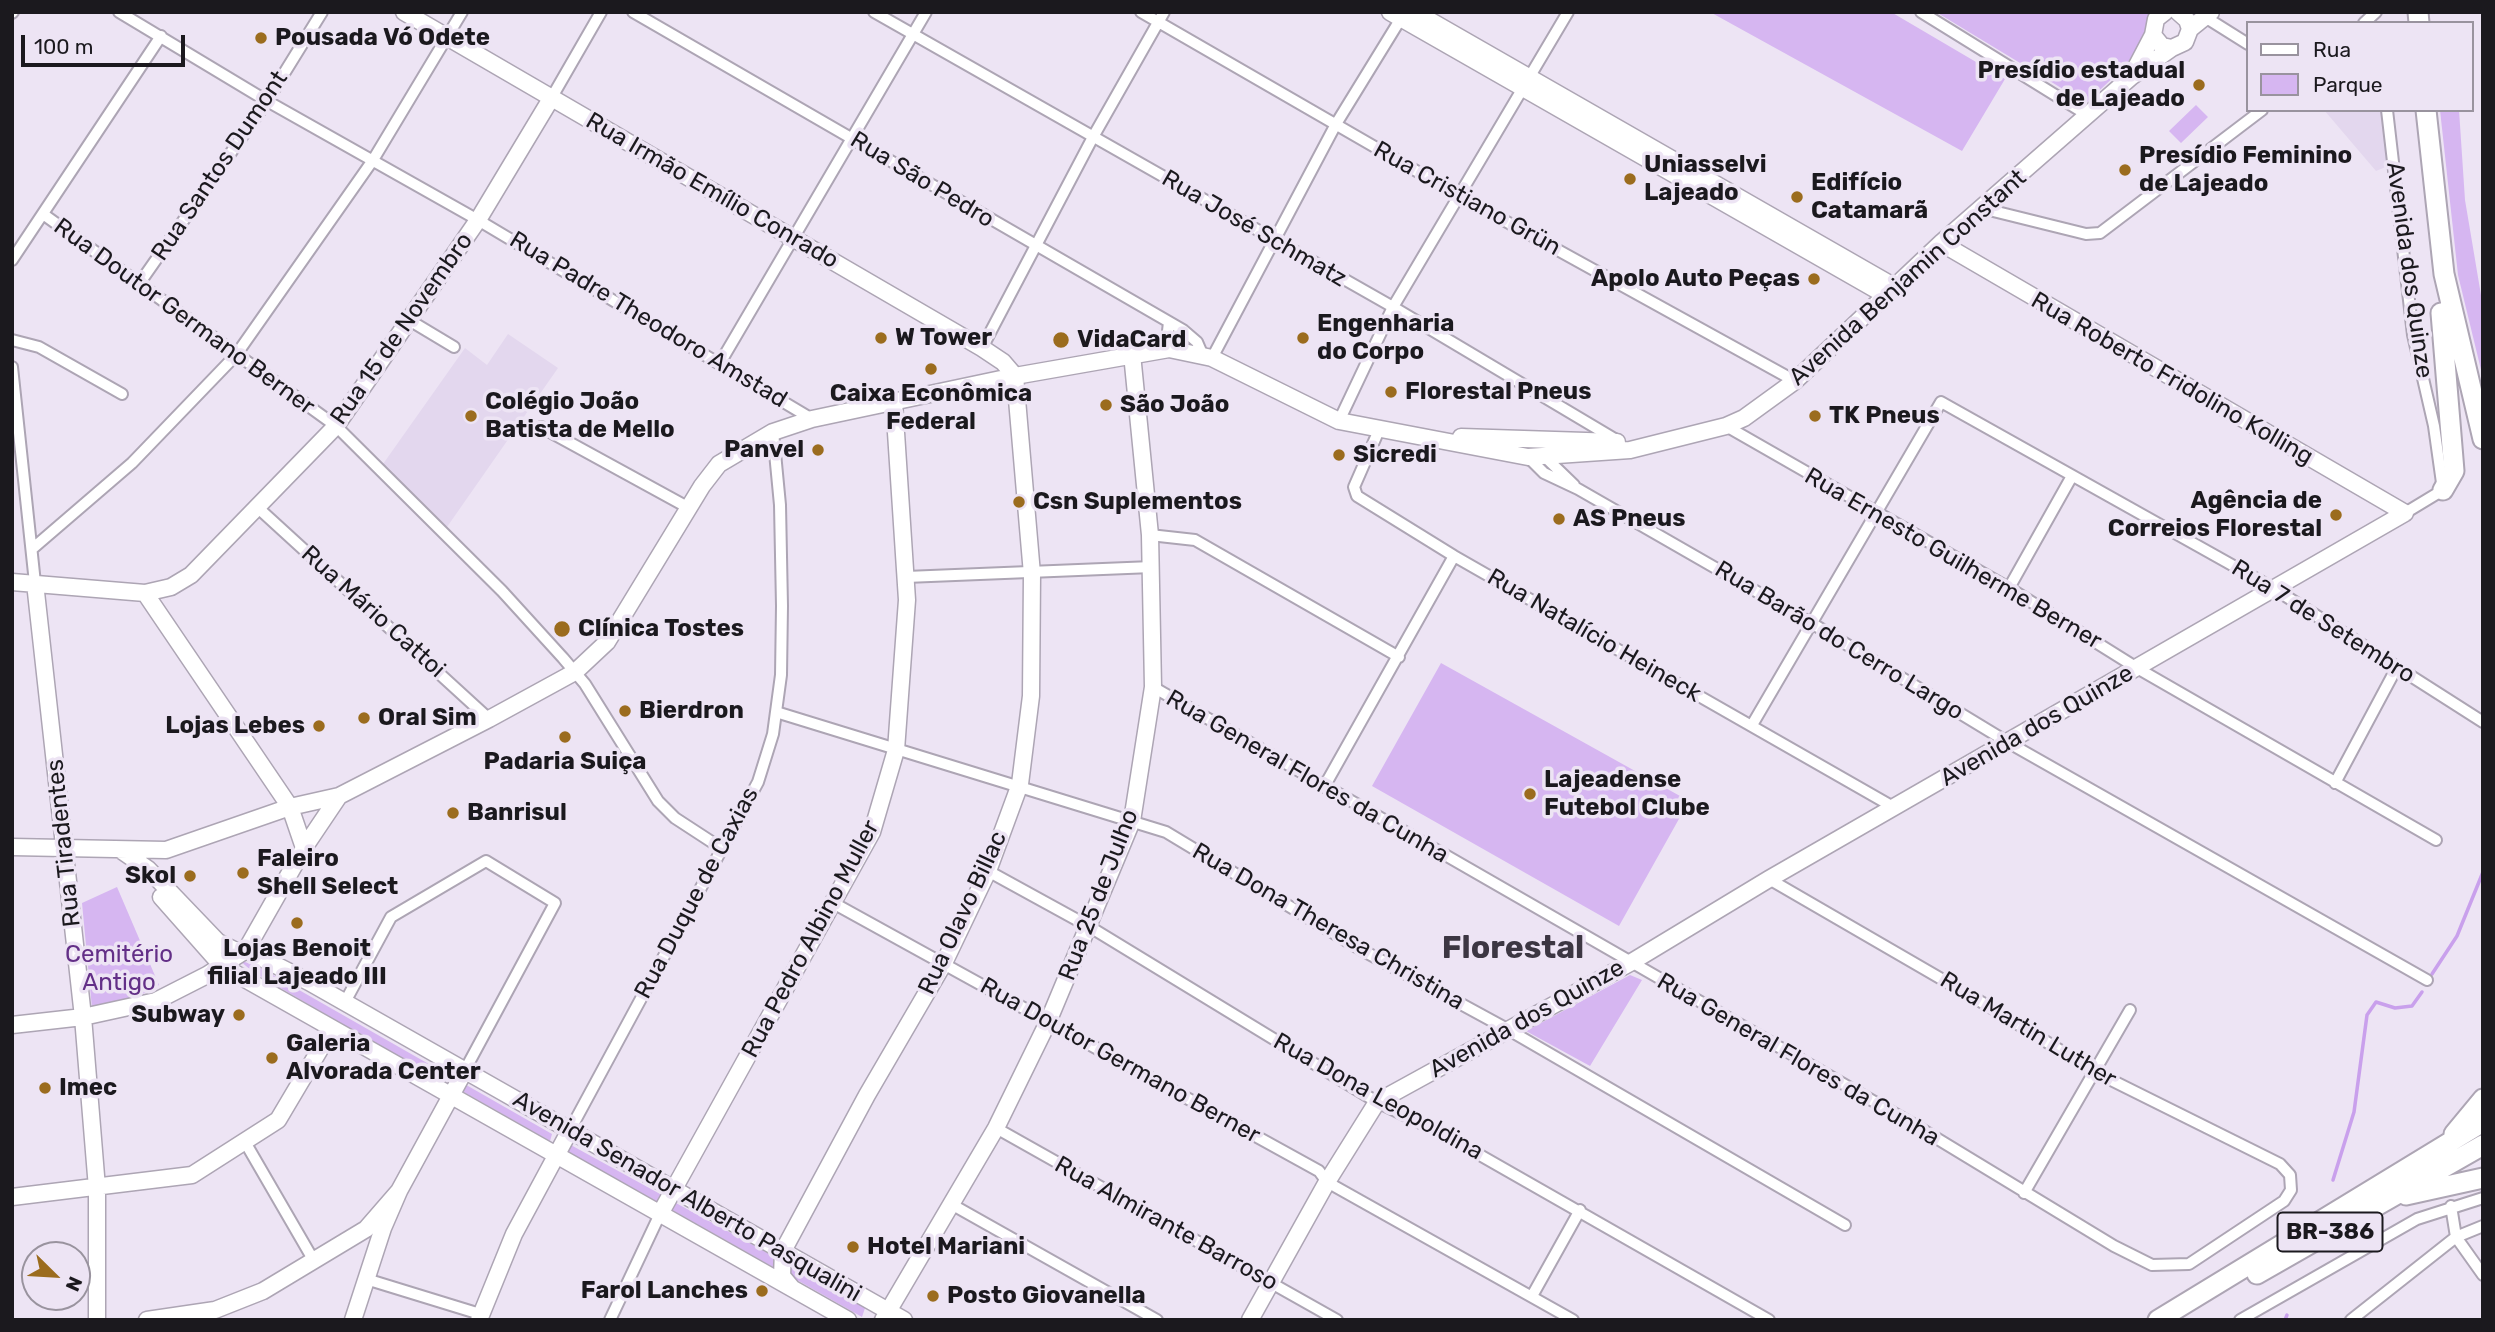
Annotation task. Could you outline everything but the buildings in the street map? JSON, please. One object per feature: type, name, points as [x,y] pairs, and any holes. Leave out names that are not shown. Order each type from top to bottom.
[{"type":"highway","points":[[2426,112],[2444,274],[2483,439]]},
{"type":"highway","points":[[2443,490],[2454,471],[2441,308],[2444,274]]},
{"type":"highway","points":[[2447,1142],[2483,1099]]},
{"type":"highway","name":"BR-386","points":[[2158,1320],[2483,1122]]},
{"type":"highway","name":"BR-386","points":[[2177,1320],[2483,1145]]},
{"type":"highway","points":[[2388,1198],[2483,1178]]},
{"type":"street","name":"Rua Padre Theodoro Amstad","points":[[118,12],[267,101],[478,220],[812,419]]},
{"type":"street","name":"Rua Santos Dumont","points":[[139,284],[267,101],[322,12]]},
{"type":"street","name":"Rua Irmão Emílio Conrado","points":[[404,12],[982,348],[1003,362],[1015,376]]},
{"type":"street","points":[[32,549],[132,463],[236,355],[373,160],[462,12]]},
{"type":"street","name":"Rua 15 de Novembro","points":[[145,593],[171,587],[191,575],[335,426],[478,220],[601,12]]},
{"type":"street","name":"Rua São Pedro","points":[[633,12],[1035,247],[1169,322],[1197,342],[1207,357]]},
{"type":"street","name":"Rua José Schmatz","points":[[874,12],[1393,307],[1625,446]]},
{"type":"street","points":[[720,363],[926,12]]},
{"type":"street","name":"Rua Cristiano Grün","points":[[1141,12],[1161,17],[1458,195],[1795,381]]},
{"type":"street","points":[[1339,421],[1393,307],[1524,81],[1568,12]]},
{"type":"street","points":[[1921,12],[2089,116]]},
{"type":"street","name":"Avenida Benjamin Constant","points":[[2131,77],[2153,34],[2156,19],[2165,12]]},
{"type":"street","points":[[2178,12],[2188,20],[2190,29],[2208,15],[2246,43]]},
{"type":"street","points":[[1207,357],[1336,124],[1403,14],[1891,292]]},
{"type":"street","points":[[982,348],[1093,137],[1161,17]]},
{"type":"street","name":"Avenida Benjamin Constant","points":[[12,847],[163,850],[290,807],[339,796],[489,719],[575,672],[617,629],[709,475],[719,464],[773,432],[812,419],[1015,376],[1166,349],[1207,357],[1339,421],[1409,435],[1535,448],[1625,446],[1726,426],[1744,418],[1795,381],[1941,243],[2131,77],[2185,42],[2190,29]]},
{"type":"street","points":[[2153,34],[2162,46],[2172,48]]},
{"type":"street","points":[[12,260],[161,36]]},
{"type":"street","points":[[1981,208],[2086,234],[2101,233],[2259,112]]},
{"type":"street","name":"Avenida dos Quinze","points":[[1250,1320],[1327,1182],[1377,1102],[1630,963],[1769,879],[2009,743],[2443,490],[2434,426],[2413,335],[2387,112]]},
{"type":"street","name":"Rua Doutor Germano Berner","points":[[43,214],[335,426],[502,591],[575,672],[657,801],[675,818],[721,848]]},
{"type":"street","name":"Rua Roberto Fridolino Kolling","points":[[1941,243],[2405,513]]},
{"type":"street","points":[[409,320],[454,347]]},
{"type":"street","points":[[1166,349],[1169,322]]},
{"type":"street","points":[[12,340],[39,347],[122,394]]},
{"type":"street","name":"Rua 25 de Julho","points":[[892,1317],[951,1204],[996,1128],[1048,1022],[1090,928],[1132,821],[1153,687],[1150,535],[1132,354]]},
{"type":"street","name":"Rua Tiradentes","points":[[12,369],[83,1017],[97,1188],[97,1320]]},
{"type":"street","name":"Rua Olavo Billac","points":[[783,1251],[867,1095],[944,963],[988,871],[1020,784],[1031,696],[1032,574],[1015,376]]},
{"type":"street","name":"Rua Pedro Albino Muller","points":[[610,1320],[660,1214],[835,904],[872,832],[896,750],[906,578],[894,402]]},
{"type":"street","name":"Rua 7 de Setembro","points":[[1875,513],[1941,402],[2273,588],[2483,722]]},
{"type":"street","name":"Rua Ernesto Guilherme Berner","points":[[1726,426],[2009,588],[2137,668],[2435,840]]},
{"type":"street","points":[[541,427],[689,508]]},
{"type":"street","name":"Rua Natalício Heineck","points":[[1379,430],[1354,493],[1454,556],[1895,808]]},
{"type":"street","name":"Rua Duque de Caxias","points":[[479,1317],[514,1234],[758,782],[773,734],[780,675],[780,505],[773,432]]},
{"type":"street","name":"Rua Barão do Cerro Largo","points":[[1535,448],[1544,473],[1578,489],[1812,624],[2009,743],[2427,980]]},
{"type":"street","points":[[2009,588],[2072,476]]},
{"type":"street","name":"Rua Mário Cattoi","points":[[256,506],[489,719]]},
{"type":"street","points":[[1752,725],[1875,513]]},
{"type":"street","points":[[1150,535],[1195,540],[1399,657]]},
{"type":"street","points":[[1324,786],[1454,556]]},
{"type":"street","points":[[906,578],[1152,567]]},
{"type":"street","points":[[12,582],[145,593],[290,807],[304,848]]},
{"type":"street","points":[[2335,783],[2397,667]]},
{"type":"street","name":"Rua General Flores da Cunha","points":[[1153,687],[1913,1124],[2024,1193],[2152,1265]]},
{"type":"street","name":"Rua Dona Theresa Christina","points":[[776,712],[896,750],[1020,784],[1166,832],[1360,949],[1507,1029],[1845,1224]]},
{"type":"street","points":[[12,1025],[83,1017],[156,1000],[222,966],[246,950],[304,848],[339,796]]},
{"type":"street","points":[[143,872],[163,850]]},
{"type":"street","name":"Avenida Senador Alberto Pasqualini","points":[[116,851],[143,872],[218,942],[236,951],[246,950],[345,1002],[783,1251],[892,1317]]},
{"type":"street","points":[[147,1320],[215,1315],[371,1232],[399,1191],[555,903],[486,861],[391,917],[345,1002]]},
{"type":"street","name":"Rua Dona Leopoldina","points":[[988,871],[1090,928],[1377,1102],[1443,1134],[1580,1210],[1769,1320]]},
{"type":"street","name":"Avenida Senador Alberto Pasqualini","points":[[143,872],[222,966],[843,1318]]},
{"type":"street","name":"Rua Martin Luther","points":[[1769,879],[1995,1010],[2095,1072],[2280,1164],[2290,1175],[2291,1190],[2284,1201],[2189,1264],[2152,1265]]},
{"type":"street","name":"Rua Doutor Germano Berner","points":[[835,904],[1319,1171],[1327,1182],[1573,1320]]},
{"type":"street","points":[[2024,1193],[2130,1010]]},
{"type":"street","points":[[12,1197],[192,1175],[278,1120],[332,1030]]},
{"type":"street","name":"Rua Almirante Barroso","points":[[996,1128],[1337,1320]]},
{"type":"street","points":[[244,1142],[314,1261]]},
{"type":"street","points":[[2240,1320],[2392,1232],[2451,1206],[2483,1198]]},
{"type":"street","points":[[951,1204],[1157,1320]]},
{"type":"street","points":[[2451,1206],[2456,1237],[2483,1275]]},
{"type":"street","points":[[1532,1296],[1580,1210]]},
{"type":"street","points":[[2351,1320],[2456,1237],[2483,1226]]},
{"type":"street","points":[[353,1320],[372,1261],[371,1232]]},
{"type":"street","points":[[783,1251],[782,1276],[792,1288]]},
{"type":"street","points":[[366,1279],[479,1317]]},
{"type":"shaded area","points":[[2326,112],[2383,112],[2388,166],[2376,171]]},
{"type":"shaded area","name":"Colégio João Batista de Mello","points":[[508,334],[558,368],[447,527],[383,464],[465,348],[487,365]]},
{"type":"green space","points":[[1710,12],[1891,12],[2005,79],[1962,151]]},
{"type":"green space","points":[[1936,12],[2150,12],[2154,15],[2134,58],[2086,103]]},
{"type":"green space","points":[[2196,105],[2208,117],[2181,143],[2169,131]]},
{"type":"green space","points":[[2440,112],[2459,112],[2465,200],[2483,307],[2483,378],[2458,275]]},
{"type":"green space","name":"Lajeadense Futebol Clube","points":[[1441,663],[1689,801],[1619,926],[1372,786]]},
{"type":"green space","name":"Cemitério Antigo","points":[[117,887],[159,985],[137,997],[92,1008],[82,903]]},
{"type":"green space","points":[[239,960],[257,966],[448,1075],[444,1083],[253,972]]},
{"type":"green space","points":[[1630,975],[1642,980],[1590,1066],[1526,1031]]},
{"type":"green space","points":[[461,1082],[552,1134],[550,1141],[462,1091]]},
{"type":"green space","points":[[569,1144],[662,1195],[658,1202],[566,1151]]},
{"type":"green space","points":[[676,1203],[773,1256],[773,1267],[672,1210]]},
{"type":"green space","points":[[787,1265],[865,1308],[862,1317],[790,1276]]},
{"type":"waterway","points":[[2432,974],[2457,936],[2483,872]]},
{"type":"waterway","points":[[2333,1180],[2354,1112],[2367,1015],[2376,1002],[2395,1008],[2412,1006],[2422,992]]},
{"type":"waterway","points":[[2285,1320],[2287,1315]]},
{"type":"place","name":"Pousada Vó Odete","points":[[261,38]]},
{"type":"place","name":"Presídio estadual de Lajeado","points":[[2199,85]]},
{"type":"place","name":"Presídio Feminino de Lajeado","points":[[2125,170]]},
{"type":"place","name":"Uniasselvi Lajeado","points":[[1630,179]]},
{"type":"place","name":"Edifício Catamarã","points":[[1797,197]]},
{"type":"place","name":"Apolo Auto Peças","points":[[1814,279]]},
{"type":"place","name":"W Tower","points":[[881,338]]},
{"type":"place","name":"Engenharia do Corpo","points":[[1303,338]]},
{"type":"place","name":"VidaCard","points":[[1061,340]]},
{"type":"place","name":"Caixa Econômica Federal","points":[[931,369]]},
{"type":"place","name":"Florestal Pneus","points":[[1391,392]]},
{"type":"place","name":"São João","points":[[1106,405]]},
{"type":"place","name":"Colégio João Batista de Mello","points":[[471,416]]},
{"type":"place","name":"TK Pneus","points":[[1815,416]]},
{"type":"place","name":"Panvel","points":[[818,450]]},
{"type":"place","name":"Sicredi","points":[[1339,455]]},
{"type":"place","name":"Csn Suplementos","points":[[1019,502]]},
{"type":"place","name":"Agência de Correios Florestal","points":[[2336,515]]},
{"type":"place","name":"AS Pneus","points":[[1559,519]]},
{"type":"place","name":"Clínica Tostes","points":[[562,629]]},
{"type":"place","name":"Bierdron","points":[[625,711]]},
{"type":"place","name":"Oral Sim","points":[[364,718]]},
{"type":"place","name":"Lojas Lebes","points":[[319,726]]},
{"type":"place","name":"Padaria Suiça","points":[[565,737]]},
{"type":"place","name":"Lajeadense Futebol Clube","points":[[1530,794]]},
{"type":"place","name":"Banrisul","points":[[453,813]]},
{"type":"place","name":"Faleiro Shell Select","points":[[243,873]]},
{"type":"place","name":"Skol","points":[[190,876]]},
{"type":"place","name":"Lojas Benoit filial Lajeado III","points":[[297,923]]},
{"type":"place","name":"Subway","points":[[239,1015]]},
{"type":"place","name":"Galeria Alvorada Center","points":[[272,1058]]},
{"type":"place","name":"Imec","points":[[45,1088]]},
{"type":"place","name":"Hotel Mariani","points":[[853,1247]]},
{"type":"place","name":"Farol Lanches","points":[[762,1291]]},
{"type":"place","name":"Posto Giovanella","points":[[933,1296]]},
{"type":"district","name":"Florestal","points":[[1513,949]]}]
